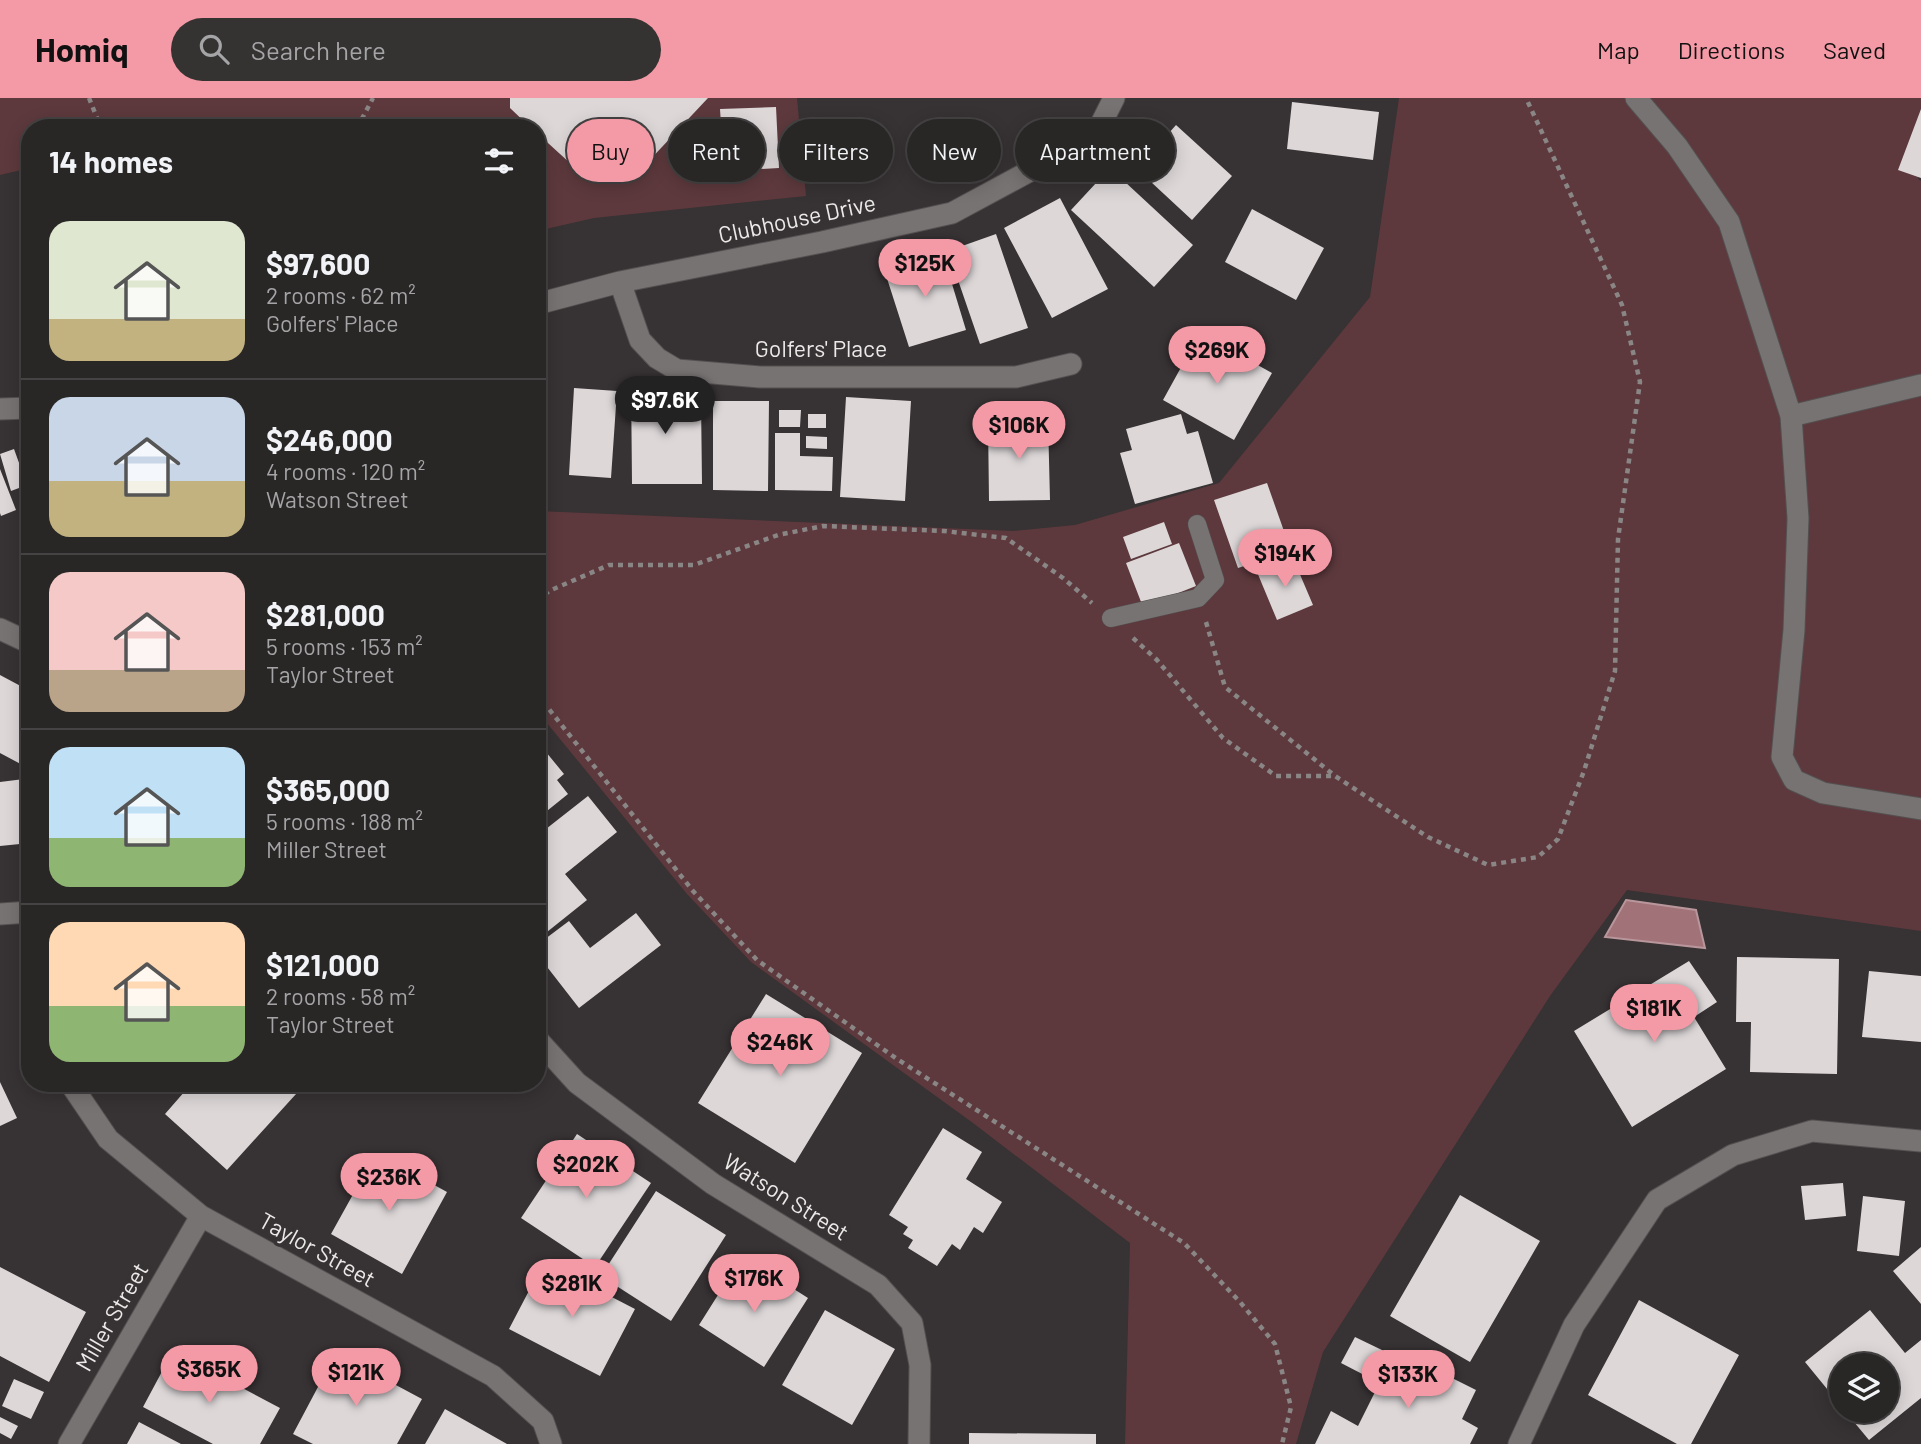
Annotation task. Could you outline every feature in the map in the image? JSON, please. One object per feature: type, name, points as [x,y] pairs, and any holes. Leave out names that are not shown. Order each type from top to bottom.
[{"type":"street","name":"Clubhouse Drive","points":[[546,302],[620,282],[952,213],[1080,144],[1101,124],[1114,98]]},
{"type":"street","points":[[1636,98],[1677,146],[1729,222],[1791,416],[1798,519],[1794,630],[1782,757],[1794,780],[1823,793],[1921,809]]},
{"type":"street","name":"Golfers' Place","points":[[620,282],[640,340],[657,358],[677,370],[760,377],[1016,377],[1072,364]]},
{"type":"street","points":[[1791,416],[1921,385]]},
{"type":"street","points":[[0,409],[21,408]]},
{"type":"street","points":[[0,629],[21,639]]},
{"type":"street","points":[[0,914],[21,917]]},
{"type":"street","name":"Watson Street","points":[[546,1050],[577,1083],[713,1184],[878,1285],[912,1323],[920,1365],[919,1444]]},
{"type":"street","name":"Taylor Street","points":[[76,1092],[108,1139],[201,1216],[493,1376],[543,1421],[551,1444]]},
{"type":"street","points":[[1518,1444],[1574,1325],[1657,1200],[1732,1155],[1812,1131],[1921,1141]]},
{"type":"street","name":"Miller Street","points":[[69,1444],[201,1216]]},
{"type":"lane","points":[[1111,618],[1198,598],[1215,580],[1197,524]]},
{"type":"path","points":[[89,98],[97,119]]},
{"type":"path","points":[[362,119],[373,98]]},
{"type":"path","points":[[1198,598],[1225,687],[1335,776],[1428,837],[1488,865],[1538,857],[1559,839],[1584,771],[1615,671],[1618,540],[1640,382],[1622,305],[1526,98]]},
{"type":"path","points":[[546,594],[609,565],[694,565],[778,535],[823,526],[944,531],[1006,538],[1063,578],[1157,660],[1223,738],[1276,776],[1335,776]]},
{"type":"path","points":[[546,705],[693,891],[757,960],[897,1059],[1184,1243],[1240,1302],[1275,1344],[1291,1407],[1282,1444]]},
{"type":"shaded area","points":[[0,98],[797,98],[799,119],[779,119],[779,182],[805,182],[806,196],[594,218],[546,229],[546,119],[21,119],[21,170],[0,175]]},
{"type":"shaded area","points":[[1399,98],[1921,98],[1921,170],[1918,179],[1921,181],[1921,931],[1627,890],[1550,996],[1323,1352],[1296,1444],[1125,1444],[1130,1243],[973,1123],[751,962],[687,894],[546,722],[546,511],[1014,531],[1075,525],[1219,483],[1370,297]]},
{"type":"shaded area","points":[[1626,900],[1696,910],[1705,948],[1605,937]]},
{"type":"building","points":[[510,98],[708,98],[688,119],[668,119],[668,141],[654,155],[654,119],[567,119],[567,160],[546,141],[546,119],[522,119],[510,108]]},
{"type":"building","points":[[1292,102],[1379,112],[1373,160],[1287,149]]},
{"type":"building","points":[[776,107],[779,168],[765,169],[765,119],[721,119],[720,109]]},
{"type":"building","points":[[1921,109],[1921,178],[1898,170]]},
{"type":"building","points":[[1175,126],[1232,176],[1192,220],[1151,182],[1175,182]]},
{"type":"building","points":[[1097,182],[1125,182],[1193,245],[1154,287],[1071,210]]},
{"type":"building","points":[[1060,198],[1108,289],[1052,318],[1004,228]]},
{"type":"building","points":[[1252,209],[1324,248],[1296,300],[1225,262]]},
{"type":"building","points":[[996,234],[1028,328],[980,344],[948,251]]},
{"type":"building","points":[[942,251],[966,330],[909,347],[884,269]]},
{"type":"building","points":[[1200,333],[1272,373],[1234,440],[1163,400]]},
{"type":"building","points":[[631,379],[666,379],[666,399],[701,399],[702,484],[632,484]]},
{"type":"building","points":[[574,388],[617,391],[611,478],[569,475]]},
{"type":"building","points":[[846,397],[911,401],[905,501],[840,497]]},
{"type":"building","points":[[713,401],[769,401],[768,491],[713,490]]},
{"type":"building","points":[[779,410],[801,410],[800,427],[779,427]]},
{"type":"building","points":[[808,414],[826,414],[826,428],[808,428]]},
{"type":"building","points":[[1181,414],[1187,434],[1198,431],[1213,483],[1135,504],[1120,453],[1132,450],[1126,429]]},
{"type":"building","points":[[1048,420],[1050,500],[989,501],[988,421]]},
{"type":"building","points":[[775,433],[800,433],[800,456],[833,457],[832,491],[775,490]]},
{"type":"building","points":[[806,436],[827,437],[827,449],[806,448]]},
{"type":"building","points":[[14,449],[21,468],[21,487],[11,491],[0,454]]},
{"type":"building","points":[[0,469],[16,510],[1,516],[0,513]]},
{"type":"building","points":[[1267,483],[1291,551],[1238,568],[1214,500]]},
{"type":"building","points":[[1164,522],[1172,544],[1131,559],[1123,537]]},
{"type":"building","points":[[1179,543],[1196,586],[1143,607],[1126,563]]},
{"type":"building","points":[[1293,558],[1313,605],[1277,620],[1257,572]]},
{"type":"building","points":[[0,675],[21,686],[21,764],[0,753]]},
{"type":"building","points":[[546,752],[564,774],[557,780],[568,794],[546,812]]},
{"type":"building","points":[[21,779],[21,844],[0,846],[0,782]]},
{"type":"building","points":[[588,796],[617,832],[565,874],[587,900],[546,933],[546,829]]},
{"type":"building","points":[[636,913],[661,945],[579,1008],[546,966],[546,938],[569,921],[590,948]]},
{"type":"building","points":[[1737,957],[1839,959],[1837,1074],[1750,1072],[1751,1022],[1736,1022]]},
{"type":"building","points":[[1689,961],[1717,1002],[1694,1017],[1726,1069],[1632,1127],[1574,1031]]},
{"type":"building","points":[[1869,971],[1921,976],[1921,1042],[1862,1037]]},
{"type":"building","points":[[766,994],[862,1053],[795,1163],[698,1103]]},
{"type":"building","points":[[0,1082],[17,1118],[0,1126]]},
{"type":"building","points":[[184,1092],[298,1092],[227,1170],[165,1114]]},
{"type":"building","points":[[943,1128],[982,1152],[966,1179],[1002,1202],[983,1233],[974,1227],[960,1250],[952,1244],[937,1266],[908,1248],[913,1240],[903,1234],[908,1227],[889,1215]]},
{"type":"building","points":[[577,1134],[651,1183],[595,1267],[521,1218]]},
{"type":"building","points":[[376,1153],[447,1192],[402,1274],[331,1234]]},
{"type":"building","points":[[1843,1183],[1846,1216],[1805,1220],[1801,1186]]},
{"type":"building","points":[[656,1191],[726,1235],[671,1321],[601,1276]]},
{"type":"building","points":[[1460,1195],[1540,1241],[1470,1362],[1390,1316]]},
{"type":"building","points":[[1863,1196],[1905,1201],[1899,1256],[1857,1251]]},
{"type":"building","points":[[1921,1247],[1921,1304],[1893,1271]]},
{"type":"building","points":[[544,1262],[635,1309],[600,1376],[509,1329]]},
{"type":"building","points":[[0,1267],[86,1312],[49,1382],[0,1356]]},
{"type":"building","points":[[735,1268],[756,1281],[764,1270],[808,1298],[764,1367],[699,1325]]},
{"type":"building","points":[[1639,1300],[1739,1355],[1691,1444],[1677,1444],[1588,1395]]},
{"type":"building","points":[[825,1310],[895,1349],[852,1425],[782,1385]]},
{"type":"building","points":[[1870,1310],[1905,1353],[1921,1340],[1921,1398],[1899,1416],[1899,1353],[1829,1353],[1829,1391],[1805,1362]]},
{"type":"building","points":[[1355,1337],[1384,1351],[1370,1378],[1341,1363]]},
{"type":"building","points":[[1396,1350],[1476,1390],[1462,1419],[1478,1428],[1470,1444],[1315,1444],[1331,1411],[1358,1426]]},
{"type":"building","points":[[173,1351],[280,1408],[260,1444],[213,1444],[143,1407]]},
{"type":"building","points":[[336,1353],[422,1399],[397,1444],[313,1444],[293,1434]]},
{"type":"building","points":[[14,1379],[44,1392],[31,1419],[2,1406]]},
{"type":"building","points":[[445,1409],[507,1444],[425,1444]]},
{"type":"building","points":[[0,1417],[18,1426],[11,1439],[0,1433]]},
{"type":"building","points":[[139,1422],[181,1444],[127,1444]]},
{"type":"building","points":[[1855,1423],[1890,1423],[1869,1440]]},
{"type":"building","points":[[969,1433],[1096,1434],[1096,1444],[969,1444]]}]
